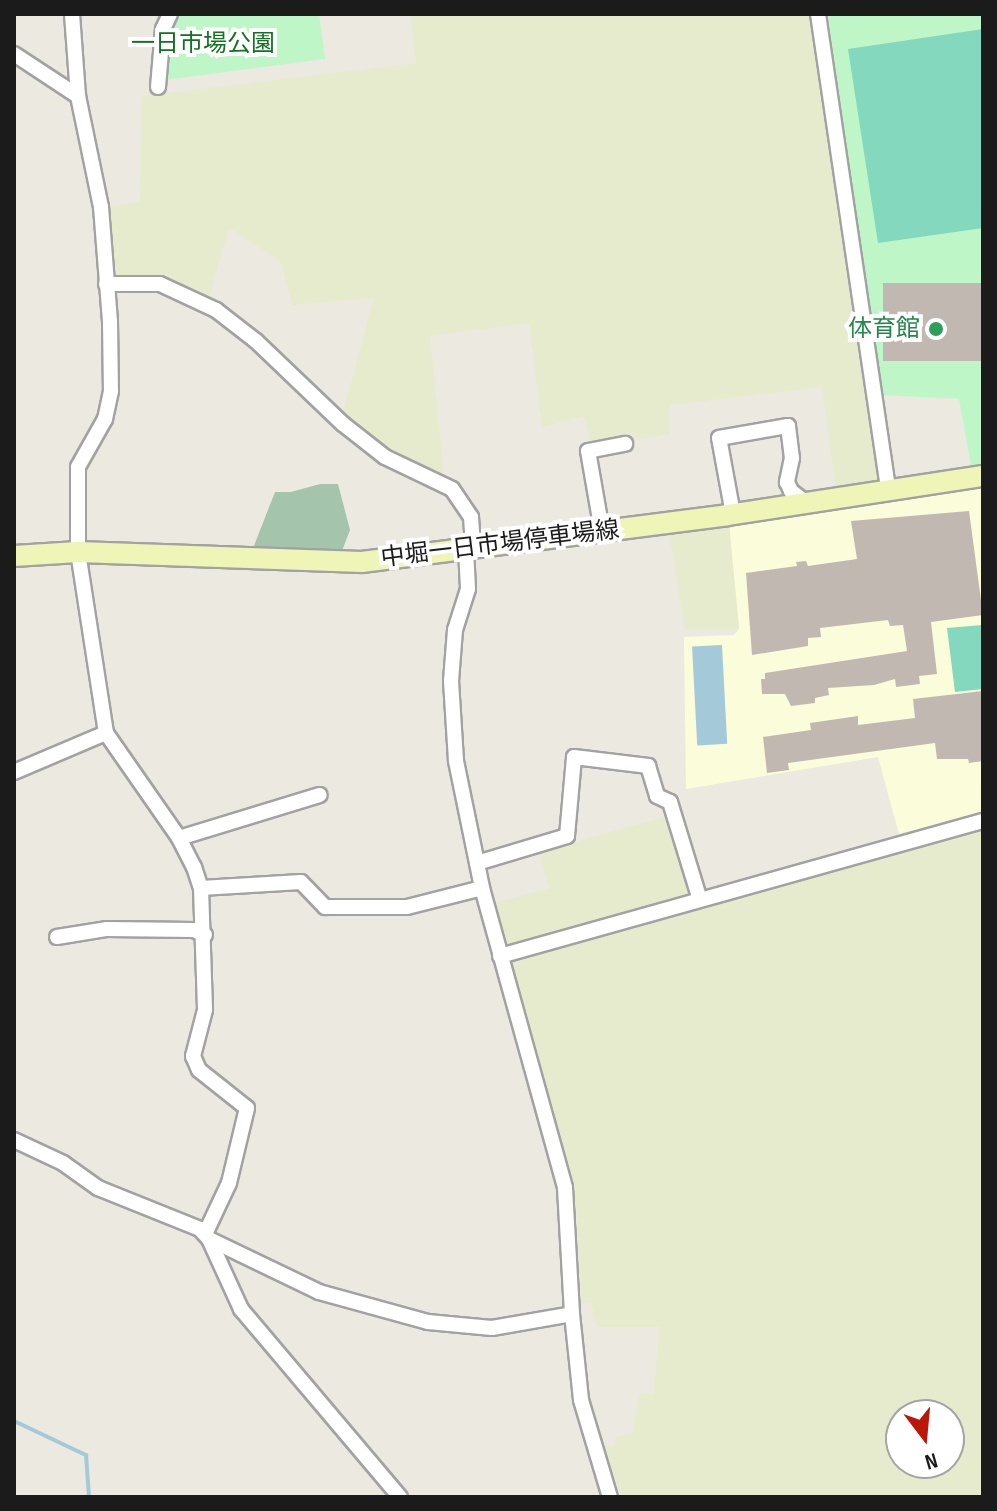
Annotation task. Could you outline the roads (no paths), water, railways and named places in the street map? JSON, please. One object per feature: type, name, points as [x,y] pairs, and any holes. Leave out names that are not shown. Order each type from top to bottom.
[{"type":"main road","name":"中堀一日市場停車場線","points":[[14,556],[78,552],[362,562],[733,514],[983,476]]},
{"type":"street","points":[[72,14],[78,96],[101,207],[106,284],[111,391],[105,419],[78,467],[78,552],[106,733],[179,838],[201,888],[205,935],[205,1010],[193,1056],[199,1070],[247,1108],[229,1183],[207,1237]]},
{"type":"street","points":[[158,87],[163,29],[170,14]]},
{"type":"street","points":[[818,14],[888,490]]},
{"type":"street","points":[[14,54],[78,96]]},
{"type":"street","points":[[106,284],[160,284],[216,310],[385,457],[452,489],[471,517],[468,589],[455,630],[451,681],[456,761],[482,888],[565,1188],[572,1314],[581,1400],[610,1497]]},
{"type":"street","points":[[733,514],[719,438],[788,426],[792,458],[787,482],[791,491],[807,503]]},
{"type":"street","points":[[602,531],[588,451],[625,444]]},
{"type":"street","points":[[14,772],[106,733]]},
{"type":"street","points":[[477,863],[567,836],[574,757],[648,766],[657,796],[670,802],[700,900]]},
{"type":"street","points":[[179,838],[320,795]]},
{"type":"street","points":[[500,956],[983,821]]},
{"type":"street","points":[[201,888],[301,882],[325,907],[407,907],[482,888]]},
{"type":"street","points":[[57,937],[107,929],[194,930],[205,935]]},
{"type":"street","points":[[14,1140],[63,1163],[98,1188],[200,1229],[207,1237],[241,1309],[400,1497]]},
{"type":"street","points":[[207,1237],[319,1292],[428,1322],[492,1328],[572,1314]]},
{"type":"water","points":[[722,645],[727,744],[697,745],[692,647]]},
{"type":"waterway","points":[[14,1421],[86,1455],[89,1497]]},
{"type":"place","name":"体育館","points":[[936,329]]},
{"type":"park label","name":"一日市場公園","points":[[203,44]]}]
